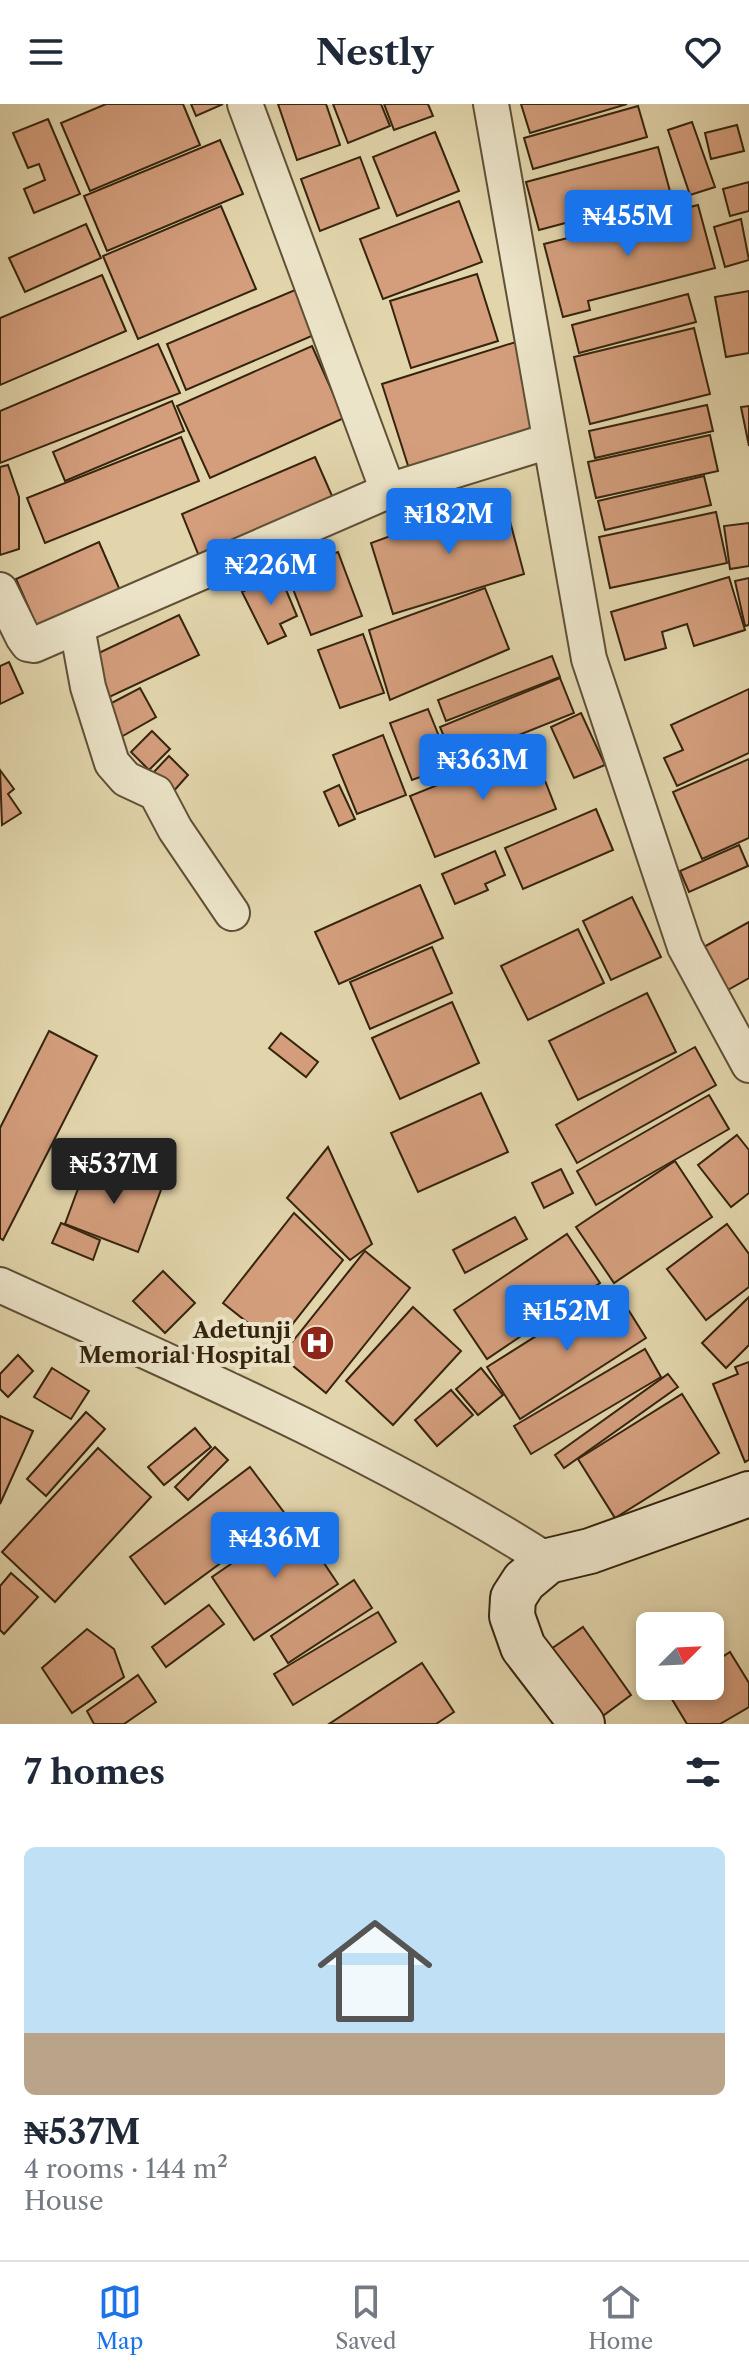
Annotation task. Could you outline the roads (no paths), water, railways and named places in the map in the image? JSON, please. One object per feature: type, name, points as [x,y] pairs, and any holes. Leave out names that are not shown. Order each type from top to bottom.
[{"type":"main road","points":[[582,1724],[523,1647],[512,1616],[513,1598],[518,1589],[548,1561],[590,1551],[749,1494]]},
{"type":"street","points":[[245,104],[388,491]]},
{"type":"street","points":[[491,104],[589,659],[685,947],[749,1065]]},
{"type":"street","points":[[0,590],[28,644],[77,627],[388,491],[549,441]]},
{"type":"street","points":[[77,627],[88,687],[112,763],[126,779],[156,793],[175,829],[232,913]]},
{"type":"street","points":[[0,1285],[382,1463],[468,1510],[548,1561]]},
{"type":"place","name":"Adetunji Memorial Hospital","points":[[317,1343]]}]
